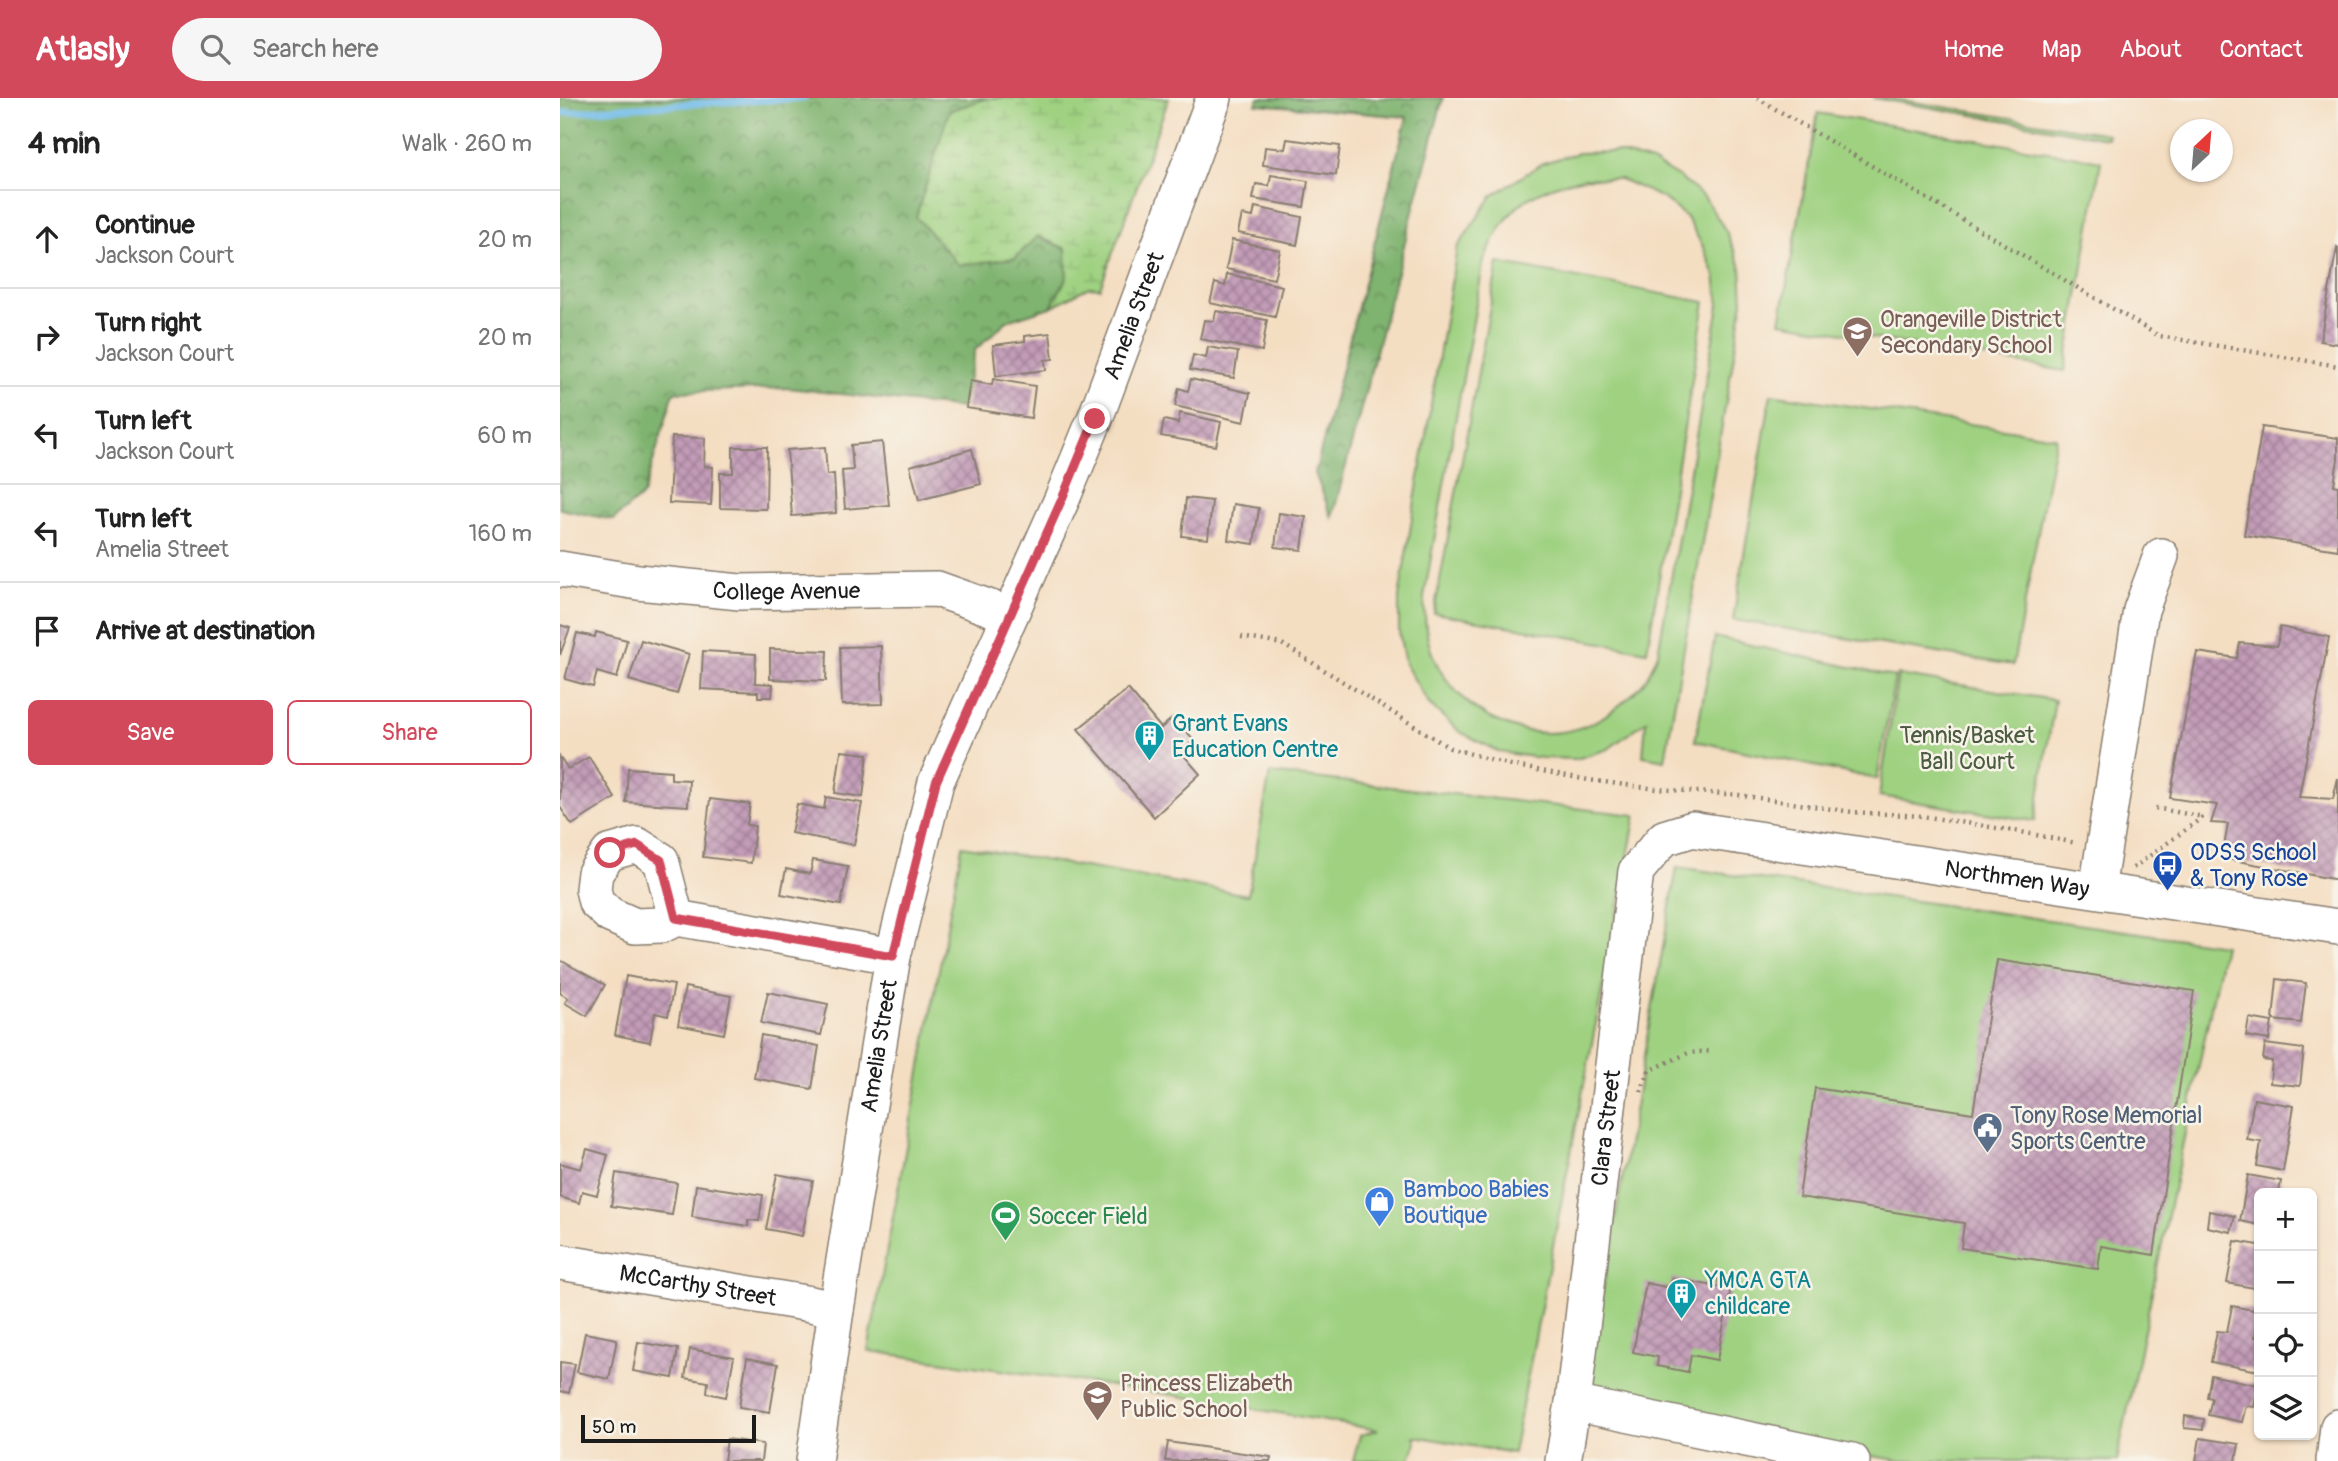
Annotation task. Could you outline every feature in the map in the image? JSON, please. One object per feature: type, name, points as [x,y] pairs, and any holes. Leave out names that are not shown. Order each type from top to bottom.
[{"type":"street","name":"Amelia Street","points":[[814,1461],[893,956],[936,782],[1095,419],[1214,98]]},
{"type":"street","points":[[2100,890],[2102,849],[2141,610],[2161,556]]},
{"type":"street","name":"College Avenue","points":[[560,569],[638,582],[740,592],[937,589],[1010,615]]},
{"type":"street","name":"Northmen Way","points":[[1697,830],[2338,926]]},
{"type":"street","name":"Clara Street","points":[[1563,1461],[1573,1403],[1636,871],[1664,838],[1697,830]]},
{"type":"street","points":[[676,918],[893,956]]},
{"type":"street","name":"McCarthy Street","points":[[560,1262],[836,1310]]},
{"type":"street","points":[[1573,1403],[1852,1461]]},
{"type":"street","points":[[2334,1461],[2338,1427]]},
{"type":"path","points":[[1757,98],[2159,335],[2338,366]]},
{"type":"path","points":[[1241,637],[1282,644],[1450,748],[1511,765],[1615,784],[1739,795],[1852,812],[1922,816],[2021,832],[2102,849]]},
{"type":"path","points":[[2100,890],[2203,817],[2155,808]]},
{"type":"path","points":[[1639,1097],[1649,1071],[1688,1053],[1712,1051]]},
{"type":"green space","points":[[560,98],[988,98],[949,111],[1015,258],[1038,236],[1066,249],[1067,277],[1051,307],[1007,321],[975,350],[962,408],[788,388],[674,392],[643,495],[613,520],[560,509]]},
{"type":"green space","points":[[988,98],[1169,98],[1100,288],[1089,287],[1051,307],[1067,277],[1066,249],[1038,236],[1015,258],[959,265],[916,217],[949,111]]},
{"type":"green space","points":[[1259,98],[1443,98],[1332,518],[1315,473],[1407,117],[1256,104]]},
{"type":"green space","points":[[1873,98],[1890,98],[2108,134],[2107,138]]},
{"type":"green space","points":[[1818,113],[2101,161],[2065,371],[1780,322]]},
{"type":"green space","points":[[1616,152],[1652,162],[1680,178],[1704,197],[1726,231],[1741,266],[1743,302],[1665,760],[1643,756],[1646,721],[1608,749],[1576,759],[1540,758],[1499,752],[1460,732],[1429,704],[1405,664],[1399,632],[1399,597],[1457,248],[1492,196],[1543,163],[1578,153]],"holes":[[[1584,178],[1620,179],[1663,198],[1687,218],[1715,275],[1719,305],[1658,653],[1641,686],[1601,718],[1571,730],[1523,730],[1490,718],[1464,699],[1449,683],[1430,649],[1424,597],[1484,260],[1511,214],[1533,195]]]},
{"type":"green space","points":[[1498,263],[1705,302],[1647,651],[1434,613]]},
{"type":"green space","points":[[1771,394],[2056,437],[2013,665],[1733,620]]},
{"type":"green space","points":[[1715,637],[1895,677],[1877,779],[1695,741]]},
{"type":"green space","name":"Tennis/Basket Ball Court","points":[[1898,675],[2055,700],[2035,821],[1879,796]]},
{"type":"green space","points":[[1270,773],[1636,815],[1513,1453],[1414,1436],[1416,1443],[1409,1461],[1353,1461],[1360,1435],[1378,1430],[1161,1393],[868,1351],[962,846],[1248,895]]},
{"type":"green space","points":[[1677,867],[2224,945],[2117,1461],[1902,1461],[1582,1408]]},
{"type":"building","points":[[1287,139],[1340,146],[1336,175],[1263,165],[1265,147],[1285,149]]},
{"type":"building","points":[[1271,175],[1308,181],[1304,207],[1253,199],[1256,184],[1269,186]]},
{"type":"building","points":[[1255,207],[1302,217],[1297,245],[1238,233],[1242,215],[1253,217]]},
{"type":"building","points":[[1232,240],[1280,250],[1274,279],[1226,269]]},
{"type":"building","points":[[2338,248],[2338,344],[2320,341]]},
{"type":"building","points":[[1227,274],[1282,286],[1275,317],[1210,303],[1215,283],[1225,286]]},
{"type":"building","points":[[1216,311],[1267,320],[1262,351],[1200,339],[1204,320],[1214,321]]},
{"type":"building","points":[[1050,333],[1053,359],[1045,360],[1046,370],[996,376],[993,345],[1025,341],[1025,336]]},
{"type":"building","points":[[1208,347],[1238,352],[1234,378],[1190,370],[1193,355],[1206,358]]},
{"type":"building","points":[[993,379],[1035,386],[1031,418],[966,408],[970,381],[992,385]]},
{"type":"building","points":[[1191,379],[1250,393],[1244,422],[1175,406],[1179,388],[1188,391]]},
{"type":"building","points":[[1180,413],[1221,422],[1216,446],[1161,436],[1164,420],[1178,423]]},
{"type":"building","points":[[2262,427],[2338,438],[2334,485],[2338,486],[2338,550],[2244,535]]},
{"type":"building","points":[[672,437],[705,438],[704,466],[713,467],[711,505],[669,503]]},
{"type":"building","points":[[882,442],[889,505],[845,509],[842,471],[853,470],[851,445]]},
{"type":"building","points":[[733,447],[767,447],[766,509],[720,508],[720,473],[733,473]]},
{"type":"building","points":[[825,447],[827,475],[834,474],[836,513],[792,516],[787,450]]},
{"type":"building","points":[[972,449],[981,484],[919,500],[910,466]]},
{"type":"building","points":[[1186,498],[1212,501],[1208,539],[1182,536]]},
{"type":"building","points":[[1233,504],[1259,508],[1254,544],[1228,540]]},
{"type":"building","points":[[1279,513],[1306,517],[1302,550],[1275,547]]},
{"type":"building","points":[[560,625],[570,628],[560,655]]},
{"type":"building","points":[[2280,627],[2329,637],[2299,797],[2333,799],[2338,778],[2338,880],[2222,858],[2228,824],[2211,823],[2217,805],[2170,798],[2197,652],[2237,658],[2240,643],[2277,646]]},
{"type":"building","points":[[596,632],[627,640],[617,678],[597,672],[593,687],[565,679],[577,633],[595,637]]},
{"type":"building","points":[[641,640],[689,654],[677,694],[629,680]]},
{"type":"building","points":[[881,646],[883,704],[842,705],[840,647]]},
{"type":"building","points":[[770,649],[827,651],[826,681],[770,679]]},
{"type":"building","points":[[703,651],[756,654],[755,683],[773,684],[772,697],[758,697],[758,692],[701,689]]},
{"type":"building","name":"Grant Evans Education Centre","points":[[1128,689],[1161,728],[1174,717],[1194,740],[1181,752],[1200,774],[1154,817],[1078,729]]},
{"type":"building","points":[[841,751],[868,754],[863,797],[835,793]]},
{"type":"building","points":[[560,757],[568,769],[589,757],[615,798],[572,825],[560,807]]},
{"type":"building","points":[[628,768],[671,771],[671,779],[689,780],[688,806],[626,802]]},
{"type":"building","points":[[826,797],[862,803],[854,845],[791,833],[797,804],[824,809]]},
{"type":"building","points":[[710,799],[750,804],[747,825],[755,826],[751,863],[703,857]]},
{"type":"building","points":[[813,860],[848,866],[841,905],[781,894],[786,869],[810,874]]},
{"type":"building","points":[[560,960],[605,985],[587,1016],[565,1003],[568,998],[560,993]]},
{"type":"building","name":"Tony Rose Memorial Sports Centre","points":[[1997,960],[2194,991],[2154,1255],[2101,1246],[2098,1269],[1961,1248],[1964,1223],[1799,1197],[1815,1088],[1973,1113]]},
{"type":"building","points":[[626,976],[674,985],[668,1016],[655,1013],[650,1042],[615,1035]]},
{"type":"building","points":[[2277,979],[2306,983],[2301,1023],[2273,1020]]},
{"type":"building","points":[[685,987],[731,996],[724,1034],[678,1025]]},
{"type":"building","points":[[768,992],[828,1004],[821,1035],[761,1023]]},
{"type":"building","points":[[2249,1018],[2272,1022],[2269,1040],[2246,1036]]},
{"type":"building","points":[[761,1035],[819,1046],[812,1089],[754,1078]]},
{"type":"building","points":[[2265,1044],[2304,1049],[2300,1086],[2270,1083],[2272,1061],[2263,1060]]},
{"type":"building","points":[[2254,1099],[2294,1106],[2283,1171],[2257,1166],[2261,1142],[2247,1140]]},
{"type":"building","points":[[587,1149],[608,1155],[597,1195],[582,1191],[579,1203],[560,1197],[560,1163],[581,1169]]},
{"type":"building","points":[[616,1173],[677,1183],[672,1215],[611,1206]]},
{"type":"building","points":[[777,1174],[813,1181],[802,1236],[766,1229]]},
{"type":"building","points":[[2248,1175],[2281,1181],[2280,1188],[2254,1188],[2254,1224],[2240,1221]]},
{"type":"building","points":[[696,1185],[763,1195],[759,1221],[748,1220],[748,1226],[692,1217]]},
{"type":"building","points":[[2209,1211],[2235,1216],[2231,1232],[2207,1227]]},
{"type":"building","points":[[2235,1241],[2254,1244],[2254,1288],[2227,1283]]},
{"type":"building","name":"YMCA GTA childcare","points":[[1672,1278],[1719,1287],[1718,1279],[1732,1282],[1717,1360],[1691,1355],[1688,1372],[1657,1366],[1658,1357],[1633,1352],[1646,1283],[1670,1288]]},
{"type":"building","points":[[2232,1306],[2254,1310],[2254,1370],[2211,1362],[2217,1331],[2227,1332]]},
{"type":"building","points":[[585,1333],[617,1339],[609,1379],[577,1372]]},
{"type":"building","points":[[638,1342],[678,1349],[673,1378],[633,1371]]},
{"type":"building","points":[[690,1349],[734,1357],[726,1397],[707,1393],[708,1382],[685,1378]]},
{"type":"building","points":[[747,1358],[778,1364],[770,1412],[739,1407]]},
{"type":"building","points":[[560,1362],[575,1364],[569,1393],[560,1391]]},
{"type":"building","points":[[2211,1375],[2254,1384],[2254,1407],[2246,1406],[2242,1422],[2208,1415],[2212,1398],[2207,1397]]},
{"type":"building","points":[[2185,1416],[2204,1419],[2203,1430],[2184,1428]]},
{"type":"building","points":[[2200,1438],[2239,1444],[2236,1461],[2196,1461]]},
{"type":"building","points":[[727,1439],[763,1444],[761,1461],[724,1461]]},
{"type":"building","points":[[1168,1442],[1271,1457],[1270,1461],[1165,1461]]},
{"type":"waterway","points":[[560,113],[804,98]]},
{"type":"place","name":"Orangeville District Secondary School","points":[[1857,359]]},
{"type":"place","name":"Grant Evans Education Centre","points":[[1149,763]]},
{"type":"place","name":"ODSS School & Tony Rose","points":[[2167,892]]},
{"type":"place","name":"Tony Rose Memorial Sports Centre","points":[[1987,1155]]},
{"type":"place","name":"Bamboo Babies Boutique","points":[[1380,1229]]},
{"type":"place","name":"Soccer Field","points":[[1005,1243]]},
{"type":"place","name":"YMCA GTA childcare","points":[[1682,1320]]},
{"type":"place","name":"Princess Elizabeth Public School","points":[[1097,1423]]},
{"type":"route","points":[[610,853],[637,845],[661,860],[676,918],[893,956],[936,782],[1095,419]]}]
